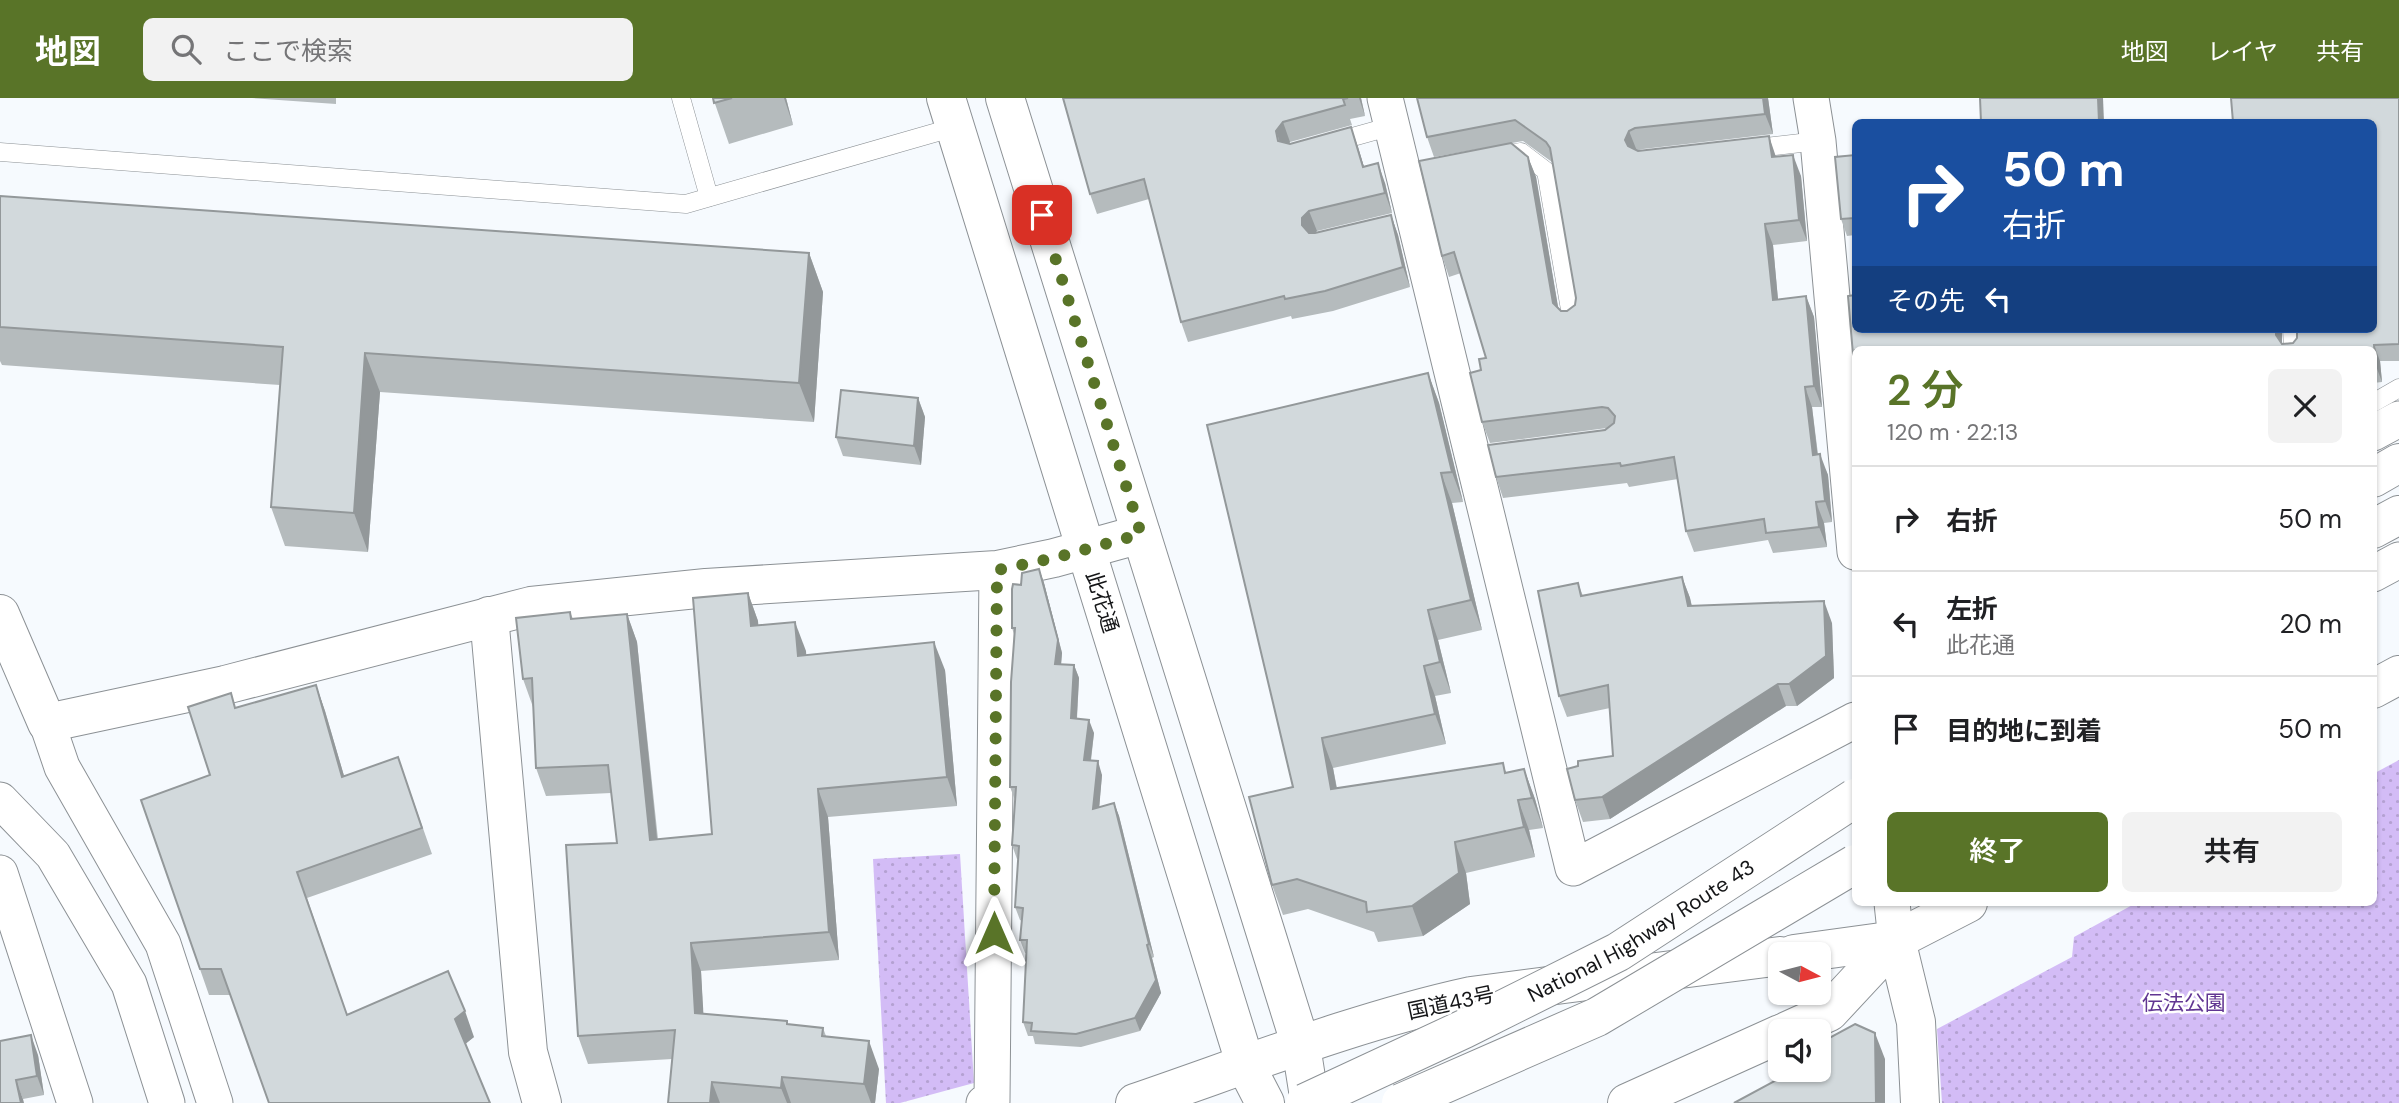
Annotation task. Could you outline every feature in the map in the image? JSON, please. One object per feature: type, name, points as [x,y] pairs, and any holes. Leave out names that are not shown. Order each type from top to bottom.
[{"type":"main road","points":[[1005,98],[1301,1046],[1310,1103]]},
{"type":"main road","name":"此花通","points":[[950,113],[1246,1066],[1265,1103]]},
{"type":"main road","points":[[2377,476],[2399,463]]},
{"type":"main road","points":[[2377,527],[2399,515]]},
{"type":"main road","points":[[0,614],[47,723],[225,685],[531,606],[706,588],[997,570],[1086,550],[1141,534]]},
{"type":"main road","points":[[489,616],[528,1052],[542,1103]]},
{"type":"main road","points":[[2377,687],[2399,676]]},
{"type":"main road","name":"National Highway Route 43","points":[[1304,1103],[1464,1029],[1618,952],[1852,800]]},
{"type":"main road","points":[[1401,1103],[1597,1017],[1852,866]]},
{"type":"main road","points":[[1831,949],[1896,940],[1962,906]]},
{"type":"main road","points":[[1814,1019],[1829,1012],[1896,940]]},
{"type":"main road","points":[[1896,940],[1916,1022],[1920,1103]]},
{"type":"main road","name":"国道43号","points":[[1135,1103],[1405,1012],[1471,996],[1768,958]]},
{"type":"main road","points":[[1626,1103],[1768,1039]]},
{"type":"street","points":[[1811,98],[1849,429],[1852,490]]},
{"type":"street","points":[[1389,112],[1410,174],[1407,221],[1479,456],[1573,868],[1852,722]]},
{"type":"street","points":[[2377,431],[2399,419]]},
{"type":"street","points":[[2377,572],[2399,560]]},
{"type":"street","points":[[984,1103],[992,1101],[997,570]]},
{"type":"street","points":[[47,723],[62,767],[163,944],[215,1103]]},
{"type":"street","points":[[0,800],[53,855],[129,984],[167,1103]]},
{"type":"street","points":[[0,873],[75,1103]]},
{"type":"street","points":[[1892,906],[1896,940]]},
{"type":"lane","points":[[681,98],[709,197]]},
{"type":"lane","points":[[1318,146],[1389,112]]},
{"type":"lane","points":[[0,152],[686,204],[950,113]]},
{"type":"lane","points":[[1724,151],[1818,141]]},
{"type":"lane","points":[[1495,157],[1521,152],[1546,171],[1572,321]]},
{"type":"lane","points":[[2377,401],[2399,388]]},
{"type":"green space","name":"伝法公園","points":[[2399,760],[2399,1103],[1942,1103],[1937,1029],[2072,957],[2074,937],[2131,906],[2377,906],[2377,772]]},
{"type":"green space","points":[[960,854],[974,1083],[900,1103],[886,1103],[873,859]]},
{"type":"building","points":[[713,98],[732,98],[714,103]]},
{"type":"building","points":[[1063,98],[1348,98],[1343,99],[1345,105],[1283,122],[1276,131],[1278,141],[1290,144],[1351,127],[1363,167],[1378,163],[1385,193],[1309,211],[1302,218],[1302,225],[1309,233],[1315,233],[1391,215],[1403,267],[1325,291],[1285,299],[1284,296],[1181,322],[1144,179],[1090,194]]},
{"type":"building","points":[[1417,98],[1763,98],[1765,114],[1635,128],[1629,131],[1625,140],[1628,146],[1638,151],[1769,136],[1772,157],[1793,155],[1799,220],[1765,224],[1773,300],[1806,296],[1814,386],[1805,387],[1813,455],[1820,454],[1825,501],[1816,502],[1819,527],[1766,533],[1764,519],[1686,531],[1674,457],[1621,466],[1620,463],[1496,477],[1488,445],[1605,430],[1614,423],[1615,416],[1608,408],[1602,407],[1482,422],[1470,373],[1481,370],[1479,359],[1486,358],[1454,252],[1442,256],[1419,161],[1511,143],[1528,157],[1553,303],[1561,311],[1567,311],[1575,305],[1576,298],[1550,148],[1546,142],[1515,120],[1427,137]]},
{"type":"building","points":[[1980,98],[2098,98],[2099,119],[1981,119]]},
{"type":"building","points":[[2231,98],[2399,98],[2399,344],[1852,346],[1848,296],[1852,295],[1852,333],[2276,333],[2282,344],[2293,343],[2297,333],[2377,333],[2377,119],[2233,119]]},
{"type":"building","points":[[1852,155],[1852,218],[1841,219],[1835,157]]},
{"type":"building","points":[[0,196],[809,253],[799,383],[365,353],[354,513],[271,507],[283,347],[0,327]]},
{"type":"building","points":[[1428,373],[1452,472],[1441,473],[1471,600],[1428,610],[1440,662],[1424,666],[1435,714],[1322,738],[1331,789],[1503,763],[1505,773],[1524,769],[1532,798],[1518,800],[1524,827],[1455,842],[1459,873],[1412,906],[1367,912],[1366,902],[1297,879],[1272,885],[1249,797],[1293,787],[1207,425]]},
{"type":"building","points":[[841,390],[918,398],[914,446],[836,437]]},
{"type":"building","points":[[1039,569],[1058,640],[1055,664],[1074,665],[1071,718],[1089,720],[1084,760],[1098,761],[1093,809],[1114,803],[1156,980],[1135,1018],[1076,1034],[1031,1031],[1032,1023],[1023,1022],[1027,940],[1020,940],[1023,908],[1015,907],[1019,846],[1012,845],[1016,787],[1010,787],[1011,682],[1015,628],[1012,628],[1012,589],[1013,584],[1021,585],[1022,573]]},
{"type":"building","points":[[1682,577],[1688,606],[1824,601],[1826,656],[1789,684],[1778,684],[1602,797],[1575,800],[1567,769],[1578,766],[1578,761],[1613,756],[1608,685],[1559,696],[1538,591],[1578,583],[1581,596]]},
{"type":"building","points":[[748,593],[751,626],[795,622],[798,656],[934,642],[947,777],[818,789],[829,932],[691,943],[695,1013],[787,1021],[787,1024],[823,1028],[822,1036],[869,1041],[864,1084],[782,1077],[781,1088],[712,1082],[710,1103],[668,1103],[675,1030],[578,1036],[566,845],[617,843],[608,765],[536,768],[532,678],[523,679],[516,618],[570,612],[571,619],[627,614],[650,840],[712,834],[693,598]]},
{"type":"building","points":[[316,685],[342,777],[398,757],[422,828],[297,872],[347,1015],[448,971],[465,1011],[455,1019],[490,1103],[269,1103],[221,969],[200,969],[141,800],[210,775],[188,707],[231,693],[235,708]]},
{"type":"building","points":[[1855,1024],[1875,1033],[1876,1103],[1734,1103],[1773,1082],[1831,1082],[1831,1037]]},
{"type":"building","points":[[31,1035],[37,1076],[16,1080],[21,1103],[0,1103],[0,1041]]},
{"type":"route","points":[[994,933],[997,570],[1054,558],[1141,534],[1042,215]]}]
